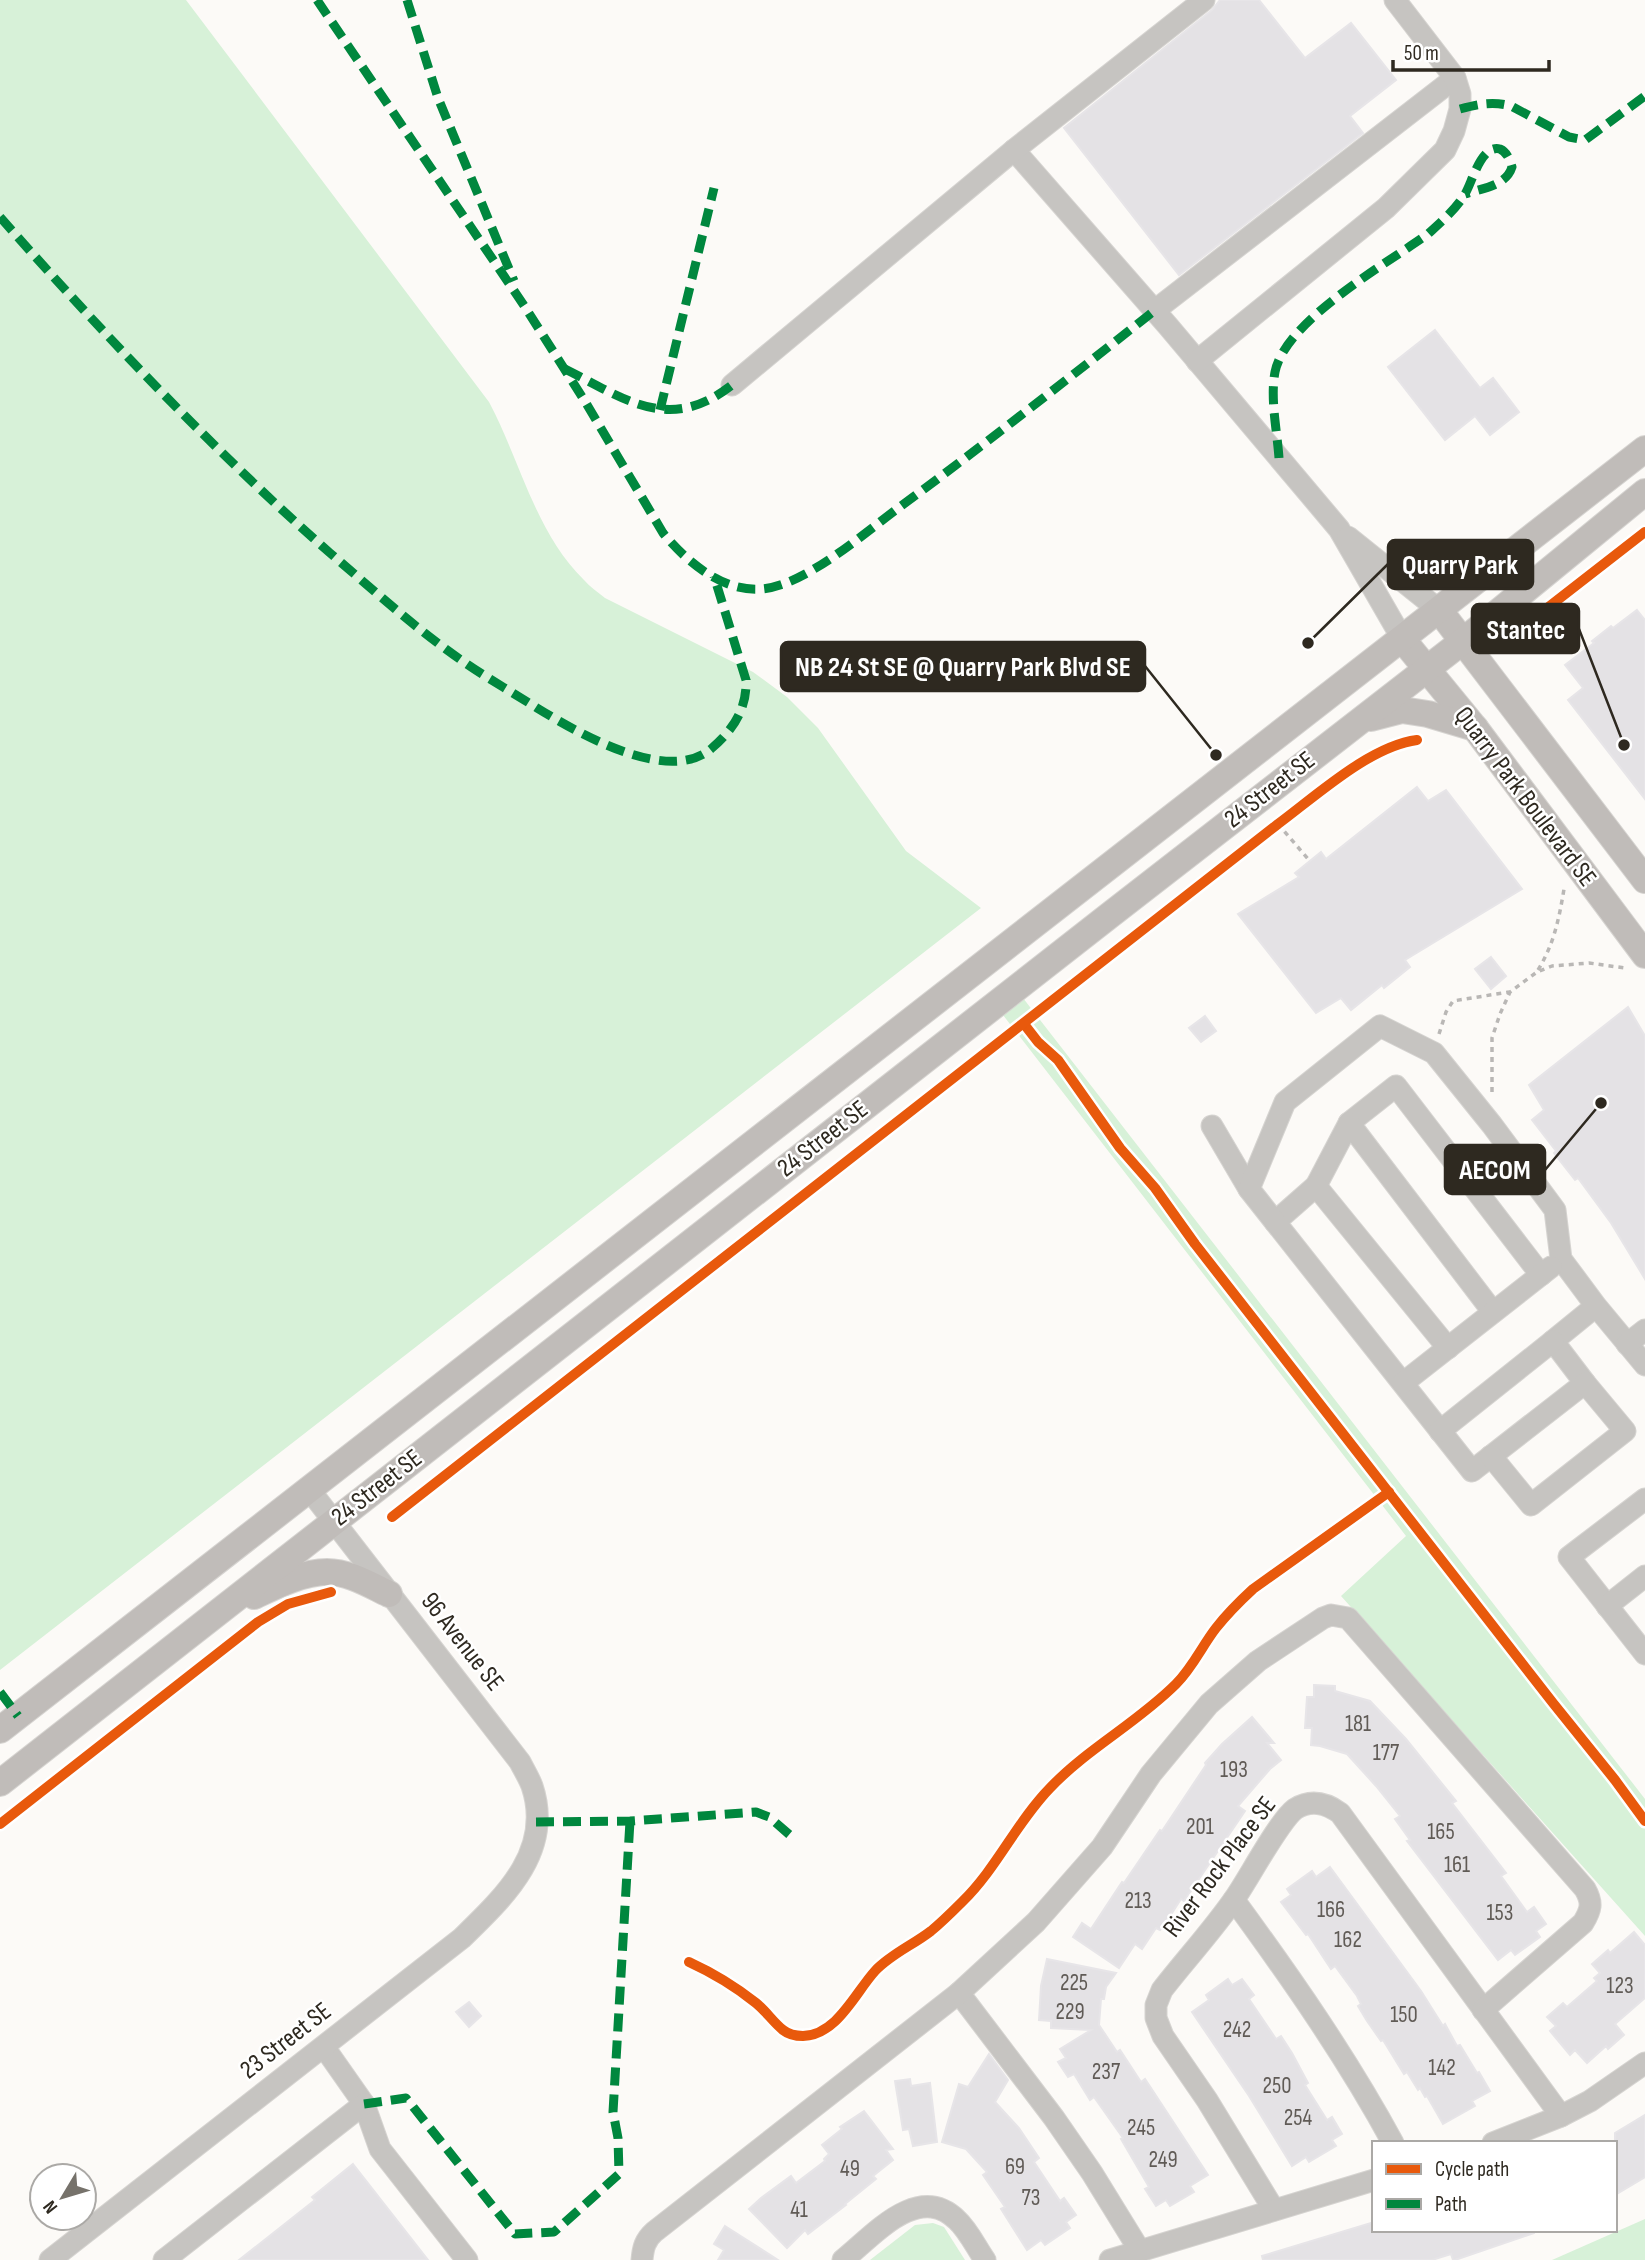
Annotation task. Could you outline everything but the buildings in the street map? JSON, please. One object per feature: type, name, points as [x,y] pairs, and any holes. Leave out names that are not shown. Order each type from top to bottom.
[{"type":"main road","name":"24 Street SE","points":[[0,1730],[1645,449]]},
{"type":"main road","name":"24 Street SE","points":[[0,1783],[1427,670],[1645,492]]},
{"type":"main road","name":"Quarry Park Boulevard SE","points":[[1439,610],[1645,880]]},
{"type":"main road","name":"Quarry Park Boulevard SE","points":[[1403,640],[1475,728],[1635,962]]},
{"type":"main road","points":[[1361,720],[1402,710],[1428,714],[1475,728]]},
{"type":"main road","points":[[218,1614],[269,1589],[305,1576],[327,1572],[353,1577],[389,1594]]},
{"type":"street","points":[[732,385],[1014,150],[1204,0]]},
{"type":"street","points":[[1197,361],[1386,208],[1445,150],[1460,109],[1460,94],[1455,78],[1395,0]]},
{"type":"street","points":[[1154,311],[1455,78]]},
{"type":"street","points":[[1014,150],[1339,529],[1403,640]]},
{"type":"street","points":[[1339,529],[1439,610]]},
{"type":"street","points":[[1249,1189],[1284,1102],[1380,1026],[1434,1053],[1492,1125],[1555,1210],[1561,1259],[1645,1365]]},
{"type":"street","points":[[1275,1222],[1316,1186],[1349,1123],[1396,1086],[1541,1275]]},
{"type":"street","points":[[1349,1123],[1493,1312]]},
{"type":"street","points":[[1212,1126],[1249,1189],[1472,1471],[1585,1383]]},
{"type":"street","points":[[1316,1186],[1448,1348]]},
{"type":"street","points":[[1403,1383],[1561,1259]]},
{"type":"street","points":[[1440,1431],[1596,1306]]},
{"type":"street","points":[[1627,1344],[1645,1330]]},
{"type":"street","points":[[1492,1456],[1531,1505],[1625,1431],[1553,1341]]},
{"type":"street","name":"96 Avenue SE","points":[[308,1488],[520,1762],[532,1785],[536,1803],[533,1845]]},
{"type":"street","points":[[1645,1499],[1569,1557],[1645,1654]]},
{"type":"street","points":[[1607,1606],[1645,1576]]},
{"type":"street","points":[[642,2260],[643,2246],[654,2232],[959,1993],[1037,1922],[1102,1847],[1151,1773],[1209,1704],[1258,1661],[1331,1615],[1348,1618],[1585,1889],[1591,1900],[1590,1911],[1583,1923],[1483,2010]]},
{"type":"street","name":"River Rock Place SE","points":[[1275,2210],[1207,2100],[1163,2036],[1156,2018],[1156,2005],[1162,1990],[1234,1900],[1293,1811],[1310,1804],[1330,1806],[1340,1813],[1561,2116]]},
{"type":"street","name":"23 Street SE","points":[[50,2260],[462,1938],[495,1907],[517,1880],[533,1845]]},
{"type":"street","points":[[1234,1900],[1311,2010],[1376,2111],[1392,2141]]},
{"type":"street","points":[[959,1993],[1054,2118],[1140,2251]]},
{"type":"street","points":[[324,2047],[364,2104],[380,2149],[467,2260]]},
{"type":"street","points":[[1498,2141],[1561,2116],[1590,2101],[1645,2063]]},
{"type":"street","points":[[164,2260],[364,2104]]},
{"type":"street","points":[[1110,2260],[1372,2181]]},
{"type":"street","points":[[843,2260],[900,2214],[923,2205],[948,2212],[959,2221],[985,2260]]},
{"type":"path","points":[[1267,833],[1289,816]]},
{"type":"path","points":[[1278,824],[1309,860]]},
{"type":"path","points":[[1537,972],[1549,953],[1560,917],[1563,889]]},
{"type":"path","points":[[1434,1053],[1445,1016],[1453,1001],[1510,992],[1537,972],[1569,963],[1635,962]]},
{"type":"path","points":[[1492,1125],[1492,1038],[1510,992]]},
{"type":"green space","points":[[0,0],[186,0],[489,402],[541,518],[567,561],[586,583],[605,598],[753,672],[787,697],[818,728],[906,851],[981,908],[0,1670]]},
{"type":"green space","points":[[1023,998],[1645,1799],[1645,1936],[1341,1596],[1406,1536],[1003,1015]]},
{"type":"green space","points":[[1645,2219],[1645,2260],[1552,2260],[1617,2232]]},
{"type":"green space","points":[[933,2223],[944,2227],[965,2260],[870,2260],[915,2225]]},
{"type":"marked path","points":[[317,0],[525,307],[663,533],[694,564],[732,585],[747,589],[778,586],[832,558],[1154,311]]},
{"type":"marked path","points":[[407,0],[438,98],[514,281]]},
{"type":"marked path","points":[[1460,109],[1486,104],[1511,106],[1569,137],[1585,140],[1645,96]]},
{"type":"marked path","points":[[1279,458],[1274,415],[1275,372],[1283,353],[1297,333],[1340,295],[1428,234],[1465,194],[1482,158],[1493,149],[1505,152],[1512,167],[1505,178],[1465,194]]},
{"type":"marked path","points":[[660,410],[714,188]]},
{"type":"marked path","points":[[0,217],[160,390],[243,473],[330,553],[444,648],[537,708],[599,742],[649,759],[672,761],[694,758],[712,748],[727,733],[741,709],[746,680],[714,576]]},
{"type":"marked path","points":[[565,369],[628,400],[647,407],[667,409],[688,407],[709,400],[732,385]]},
{"type":"marked path","points":[[0,1692],[18,1716]]},
{"type":"marked path","points":[[536,1822],[630,1821],[756,1812],[769,1817],[791,1836]]},
{"type":"marked path","points":[[364,2104],[406,2098],[515,2234],[554,2232],[619,2174],[618,2138],[613,2112],[630,1821]]},
{"type":"cycle path","points":[[1509,640],[1645,532]]},
{"type":"cycle path","points":[[392,1517],[1326,787],[1381,752],[1417,740]]},
{"type":"cycle path","points":[[1024,1024],[1038,1042],[1058,1060],[1120,1148],[1155,1188],[1195,1244],[1645,1821]]},
{"type":"cycle path","points":[[689,1962],[740,1991],[760,2006],[787,2033],[803,2036],[826,2029],[881,1965],[931,1931],[974,1889],[1050,1788],[1080,1760],[1176,1684],[1216,1628],[1253,1589],[1389,1492]]},
{"type":"cycle path","points":[[0,1824],[258,1622],[288,1604],[331,1592]]},
{"type":"place","name":"Quarry Park","points":[[1308,643]]},
{"type":"place","name":"Stantec","points":[[1624,745]]},
{"type":"place","name":"NB 24 St SE @ Quarry Park Blvd SE","points":[[1216,755]]},
{"type":"place","name":"AECOM","points":[[1601,1103]]}]
